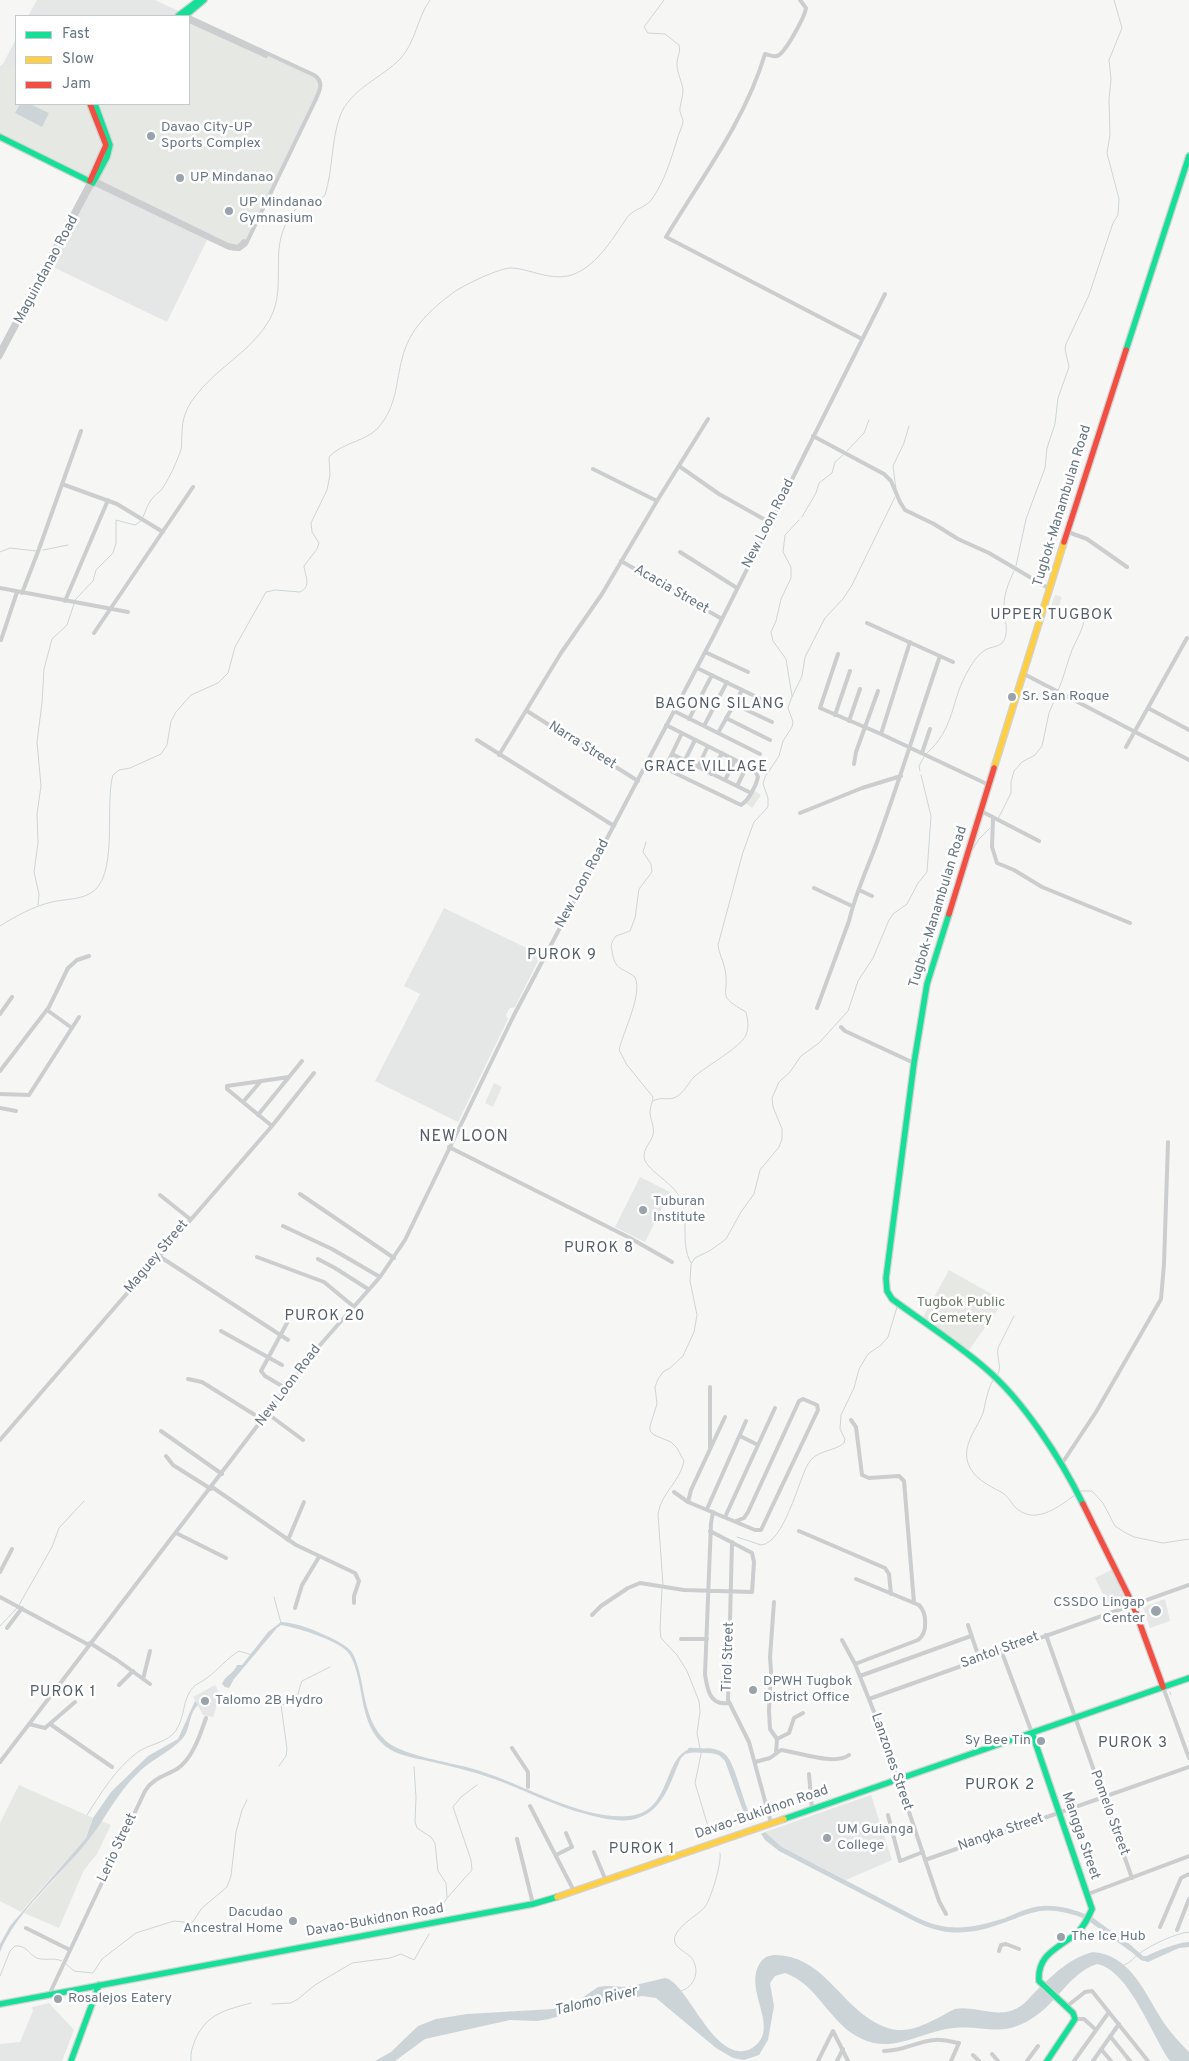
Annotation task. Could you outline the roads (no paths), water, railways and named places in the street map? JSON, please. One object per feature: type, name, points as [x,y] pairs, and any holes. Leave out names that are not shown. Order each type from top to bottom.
[{"type":"main road","points":[[185,15],[199,0]]},
{"type":"main road","points":[[185,15],[204,0]]},
{"type":"main road","points":[[90,105],[106,145],[92,180]]},
{"type":"main road","points":[[92,180],[110,145],[95,105]]},
{"type":"main road","points":[[0,135],[92,180]]},
{"type":"main road","name":"Tugbok-Manambulan Road","points":[[1163,1688],[1133,1605],[1074,1485],[1061,1465],[1019,1404],[999,1381],[892,1299],[887,1291],[886,1278],[914,1063],[927,984],[1068,532],[1189,156]]},
{"type":"main road","name":"Davao-Bukidnon Road","points":[[0,2004],[533,1904],[606,1881],[1189,1678]]},
{"type":"main road","name":"Mangga Street","points":[[1032,1733],[1092,1909],[1086,1922],[1075,1936],[1042,1959],[1038,1974],[1040,1982],[1073,2014],[1075,2019]]},
{"type":"main road","points":[[71,2061],[99,1986]]},
{"type":"main road","points":[[1047,2061],[1075,2019]]},
{"type":"street","points":[[800,0],[806,8],[803,18],[780,55],[774,57],[765,54],[743,110],[666,237],[862,339]]},
{"type":"street","points":[[92,180],[229,248],[240,249],[244,246],[315,101],[321,84],[320,80],[314,76],[190,19]]},
{"type":"street","name":"Maguindanao Road","points":[[0,350],[92,180]]},
{"type":"street","name":"Maguindanao Road","points":[[0,357],[92,180]]},
{"type":"street","name":"New Loon Road","points":[[0,1762],[323,1341],[394,1258],[409,1233],[513,1017],[697,668],[885,294]]},
{"type":"street","points":[[499,755],[561,653],[602,594],[708,419]]},
{"type":"street","points":[[22,593],[81,430]]},
{"type":"street","points":[[813,436],[884,474],[891,481],[905,510],[934,524],[958,539],[990,553],[1050,589]]},
{"type":"street","points":[[679,466],[719,494],[770,522]]},
{"type":"street","points":[[593,469],[657,501]]},
{"type":"street","points":[[62,484],[108,500],[133,512],[163,532]]},
{"type":"street","points":[[94,633],[193,488]]},
{"type":"street","points":[[65,601],[108,500]]},
{"type":"street","points":[[1068,532],[1087,539],[1127,567]]},
{"type":"street","points":[[680,552],[737,588]]},
{"type":"street","name":"Acacia Street","points":[[621,561],[722,619]]},
{"type":"street","points":[[0,588],[128,612]]},
{"type":"street","points":[[1,640],[17,592]]},
{"type":"street","points":[[867,623],[953,662]]},
{"type":"street","points":[[1126,747],[1187,638]]},
{"type":"street","points":[[881,734],[910,642]]},
{"type":"street","points":[[705,652],[748,672]]},
{"type":"street","points":[[838,654],[820,708],[881,734],[989,785]]},
{"type":"street","points":[[818,1008],[849,921],[852,906],[900,776],[940,656]]},
{"type":"street","points":[[697,668],[769,703]]},
{"type":"street","points":[[835,715],[850,671]]},
{"type":"street","points":[[1024,674],[1189,760]]},
{"type":"street","points":[[689,719],[712,675]]},
{"type":"street","points":[[704,726],[727,682]]},
{"type":"street","points":[[718,733],[742,690]]},
{"type":"street","points":[[849,721],[860,690]]},
{"type":"street","points":[[854,764],[854,756],[878,691]]},
{"type":"street","points":[[734,704],[772,722]]},
{"type":"street","points":[[1148,708],[1189,730]]},
{"type":"street","points":[[674,711],[760,754]]},
{"type":"street","name":"Narra Street","points":[[526,712],[638,780]]},
{"type":"street","points":[[726,718],[770,740]]},
{"type":"street","points":[[648,760],[742,805],[750,793],[758,776],[756,772],[666,725]]},
{"type":"street","points":[[922,753],[930,729]]},
{"type":"street","points":[[665,768],[682,733]]},
{"type":"street","points":[[477,740],[614,826]]},
{"type":"street","points":[[685,760],[695,740]]},
{"type":"street","points":[[698,767],[708,746]]},
{"type":"street","points":[[711,774],[722,753]]},
{"type":"street","points":[[672,754],[750,793]]},
{"type":"street","points":[[725,780],[735,760]]},
{"type":"street","points":[[737,786],[747,766]]},
{"type":"street","points":[[800,813],[862,788],[900,776]]},
{"type":"street","points":[[981,811],[1039,841]]},
{"type":"street","points":[[993,818],[992,847],[997,863],[1014,870],[1042,887],[1130,923]]},
{"type":"street","points":[[814,888],[852,906]]},
{"type":"street","points":[[859,890],[872,896]]},
{"type":"street","points":[[0,1071],[47,1010],[68,968],[77,960],[89,956]]},
{"type":"street","points":[[0,1014],[12,997]]},
{"type":"street","points":[[47,1010],[72,1028]]},
{"type":"street","points":[[0,1094],[29,1095],[79,1017]]},
{"type":"street","points":[[841,1027],[845,1031],[914,1063]]},
{"type":"street","points":[[258,1115],[302,1061]]},
{"type":"street","name":"Maguey Street","points":[[0,1440],[272,1126],[314,1073]]},
{"type":"street","points":[[272,1126],[227,1089],[227,1086],[290,1077]]},
{"type":"street","points":[[243,1102],[261,1080]]},
{"type":"street","points":[[0,1108],[16,1111]]},
{"type":"street","points":[[1061,1465],[1101,1404],[1161,1299],[1168,1142]]},
{"type":"street","points":[[450,1147],[630,1238],[672,1262]]},
{"type":"street","points":[[300,1194],[394,1258]]},
{"type":"street","points":[[160,1195],[190,1219]]},
{"type":"street","points":[[283,1226],[332,1249],[380,1276]]},
{"type":"street","points":[[159,1256],[288,1340]]},
{"type":"street","points":[[257,1257],[324,1282],[354,1306]]},
{"type":"street","points":[[318,1260],[342,1272],[368,1290]]},
{"type":"street","points":[[286,1389],[261,1373],[288,1323]]},
{"type":"street","points":[[222,1331],[282,1365]]},
{"type":"street","points":[[188,1379],[202,1382],[263,1420]]},
{"type":"street","points":[[710,1387],[710,1450]]},
{"type":"street","points":[[674,1492],[688,1502],[758,1531],[763,1528],[818,1410],[816,1404],[803,1399],[799,1401],[748,1512],[744,1518],[736,1521]]},
{"type":"street","points":[[725,1517],[775,1408]]},
{"type":"street","points":[[268,1414],[303,1440]]},
{"type":"street","points":[[688,1502],[725,1417]]},
{"type":"street","points":[[851,1420],[856,1427],[860,1446],[860,1471],[862,1475],[869,1478],[899,1476],[904,1481],[914,1602]]},
{"type":"street","points":[[707,1509],[746,1421]]},
{"type":"street","points":[[160,1431],[222,1474]]},
{"type":"street","points":[[740,1436],[758,1445]]},
{"type":"street","points":[[166,1456],[179,1469],[212,1488],[288,1540],[351,1571],[358,1577],[359,1581],[354,1603]]},
{"type":"street","points":[[288,1540],[304,1502]]},
{"type":"street","points":[[713,1512],[710,1531],[706,1674],[708,1689],[715,1702],[728,1703]]},
{"type":"street","points":[[592,1615],[600,1606],[640,1583],[666,1588],[709,1592],[749,1593],[753,1589],[753,1556],[749,1550],[710,1531]]},
{"type":"street","points":[[799,1531],[885,1568],[889,1574],[891,1594]]},
{"type":"street","points":[[176,1532],[226,1558]]},
{"type":"street","name":"Tirol Street","points":[[732,1542],[728,1703],[749,1742],[771,1823]]},
{"type":"street","points":[[0,1572],[12,1549]]},
{"type":"street","points":[[294,1608],[302,1585],[318,1556]]},
{"type":"street","points":[[855,1664],[922,1637],[925,1630],[923,1612],[919,1605],[856,1579]]},
{"type":"street","name":"Santol Street","points":[[869,1699],[1001,1650],[1189,1585]]},
{"type":"street","points":[[0,1597],[90,1644],[150,1684]]},
{"type":"street","points":[[774,1602],[769,1710],[770,1729],[777,1739],[776,1752]]},
{"type":"street","points":[[7,1628],[22,1608]]},
{"type":"street","points":[[968,1625],[979,1658]]},
{"type":"street","name":"Pomelo Street","points":[[1046,1634],[1132,1878]]},
{"type":"street","points":[[860,1676],[971,1636]]},
{"type":"street","points":[[681,1639],[707,1639]]},
{"type":"street","name":"Lanzones Street","points":[[842,1640],[855,1664],[869,1699],[939,1901],[946,1914]]},
{"type":"street","name":"Mangga Street","points":[[1001,1650],[1032,1733]]},
{"type":"street","points":[[143,1679],[150,1651]]},
{"type":"street","points":[[119,1685],[133,1671]]},
{"type":"street","points":[[1163,1688],[1189,1758]]},
{"type":"street","points":[[29,1724],[43,1728],[75,1702]]},
{"type":"street","points":[[777,1739],[789,1734],[794,1718],[803,1713]]},
{"type":"street","name":"Lerio Street","points":[[49,1995],[148,1786],[155,1780],[177,1769],[186,1761],[206,1718]]},
{"type":"street","points":[[50,1724],[112,1767]]},
{"type":"street","points":[[512,1748],[528,1772],[528,1787]]},
{"type":"street","points":[[755,1762],[770,1758],[776,1752],[783,1750],[810,1757],[841,1758],[850,1755]]},
{"type":"street","name":"Nangka Street","points":[[925,1860],[1189,1767]]},
{"type":"street","points":[[810,1774],[812,1809]]},
{"type":"street","points":[[530,1806],[575,1891]]},
{"type":"street","points":[[888,1815],[900,1861],[923,1852]]},
{"type":"street","points":[[556,1855],[572,1847],[566,1833]]},
{"type":"street","points":[[517,1839],[533,1904]]},
{"type":"street","points":[[594,1852],[606,1881]]},
{"type":"street","points":[[1088,1894],[1189,1856]]},
{"type":"street","points":[[1160,1927],[1180,1880],[1189,1874]]},
{"type":"street","points":[[1177,1930],[1189,1899]]},
{"type":"street","points":[[26,1928],[70,1950]]},
{"type":"street","points":[[999,1951],[1001,1945],[1006,1944],[1019,1949]]},
{"type":"street","points":[[1064,2005],[1090,1990],[1094,1992],[1148,2061]]},
{"type":"street","points":[[1074,2061],[1110,2012]]},
{"type":"street","points":[[1075,2019],[1084,2019],[1096,2030]]},
{"type":"street","points":[[1093,2061],[1119,2024]]},
{"type":"street","points":[[818,2061],[833,2031],[848,2061]]},
{"type":"street","points":[[1110,2036],[1130,2061]]},
{"type":"street","points":[[884,2050],[900,2050],[934,2040],[947,2041],[959,2044],[952,2061]]},
{"type":"street","points":[[1027,2061],[1038,2046]]},
{"type":"street","points":[[837,2061],[843,2049]]},
{"type":"street","points":[[1101,2049],[1111,2061]]},
{"type":"street","points":[[992,2054],[998,2061]]},
{"type":"street","points":[[973,2055],[979,2061]]},
{"type":"water","points":[[19,105],[32,105],[49,113],[42,127],[15,113]]},
{"type":"water","points":[[281,1622],[299,1625],[316,1631],[339,1642],[350,1650],[358,1667],[373,1724],[385,1740],[392,1745],[413,1754],[489,1774],[569,1806],[609,1816],[629,1816],[644,1812],[654,1804],[661,1793],[677,1759],[685,1751],[696,1748],[695,1752],[685,1754],[681,1758],[665,1794],[659,1803],[645,1815],[635,1819],[617,1820],[574,1811],[486,1776],[405,1756],[389,1749],[376,1736],[370,1726],[355,1667],[350,1655],[338,1645],[319,1636],[281,1625],[234,1679],[229,1688],[225,1687],[222,1684],[225,1678],[237,1665],[242,1665],[268,1632]]},
{"type":"water","points":[[195,1701],[198,1705],[182,1739],[142,1769],[130,1782],[87,1842],[39,1894],[17,1922],[0,1952],[0,1944],[10,1926],[86,1838],[93,1818],[111,1792],[148,1756],[178,1739]]},
{"type":"water","points":[[707,1748],[722,1752],[730,1760],[753,1821],[749,1822],[742,1808],[725,1761],[719,1755],[707,1752]]},
{"type":"water","points":[[765,1832],[782,1847],[918,1918],[940,1926],[972,1926],[1042,1906],[1065,1908],[1087,1915],[1085,1919],[1063,1912],[1040,1911],[983,1929],[961,1933],[939,1930],[916,1922],[779,1851],[765,1840],[761,1834]]},
{"type":"water","points":[[1092,1917],[1133,1947],[1130,1951],[1090,1922]]},
{"type":"water","points":[[1189,1942],[1189,1947],[1179,1948],[1148,1962],[1141,1960],[1163,1949]]},
{"type":"water","name":"Talomo River","points":[[1093,1952],[1118,1960],[1128,1968],[1167,2027],[1189,2052],[1189,2061],[1170,2061],[1139,2005],[1129,1991],[1109,1969],[1097,1964],[1078,1975],[1040,2013],[1011,2028],[992,2030],[954,2028],[897,2043],[874,2043],[851,2033],[806,1986],[796,1978],[785,1973],[775,1976],[770,1983],[774,2006],[768,2040],[759,2055],[744,2060],[733,2058],[716,2048],[656,1998],[642,1996],[606,2003],[549,2019],[537,2021],[510,2020],[425,2039],[395,2061],[375,2061],[391,2052],[418,2026],[436,2019],[467,2014],[553,2009],[576,2002],[598,1987],[627,1987],[665,1978],[673,1982],[681,1990],[717,2038],[727,2047],[738,2051],[745,2051],[756,2045],[762,2037],[764,2028],[755,1984],[756,1973],[763,1959],[773,1955],[791,1957],[817,1970],[859,2011],[880,2025],[897,2030],[912,2029],[955,2009],[963,2008],[995,2012],[1011,2011],[1023,2004],[1062,1968],[1076,1958]]},
{"type":"waterway","points":[[143,517],[150,502],[163,488],[176,463],[181,449],[184,419],[191,402],[213,377],[254,341],[270,319],[278,292],[281,237],[286,223],[295,210],[325,195],[340,116],[351,98],[401,58],[410,44],[430,0]]},
{"type":"waterway","points":[[0,926],[19,915],[45,904],[85,896],[99,886],[105,873],[108,858],[113,775],[119,770],[130,768],[161,754],[167,745],[171,721],[176,712],[191,695],[218,683],[228,673],[235,647],[266,592],[275,590],[300,592],[304,590],[307,584],[304,566],[317,549],[319,543],[312,532],[311,523],[327,490],[330,475],[329,457],[341,448],[371,434],[382,423],[391,407],[405,348],[415,329],[429,313],[454,292],[491,273],[507,268],[526,270],[553,277],[577,273],[586,268],[602,253],[629,216],[652,199],[667,171],[683,122],[680,110],[683,90],[677,64],[680,50],[679,45],[665,34],[648,33],[644,27],[664,0]]},
{"type":"waterway","points":[[1016,566],[1026,519],[1045,468],[1047,448],[1055,424],[1058,398],[1069,367],[1065,349],[1066,344],[1089,295],[1113,223],[1118,215],[1119,199],[1107,153],[1110,135],[1109,100],[1111,79],[1109,60],[1122,28],[1114,0]]},
{"type":"waterway","points":[[847,451],[864,433],[869,420]]},
{"type":"waterway","points":[[896,489],[893,466],[904,443],[909,426]]},
{"type":"waterway","points":[[802,517],[816,493],[819,483],[832,473],[835,462],[843,455]]},
{"type":"waterway","points":[[653,1101],[673,1098],[679,1095],[694,1077],[737,1046],[746,1035],[748,1030],[746,1012],[730,1002],[726,995],[725,969],[718,945],[743,852],[754,822],[768,807],[768,798],[763,784],[765,777],[779,756],[783,741],[792,727],[793,722],[788,708],[802,676],[805,657],[825,618],[843,599],[852,585],[895,497]]},
{"type":"waterway","points":[[75,600],[93,581],[96,570],[113,553],[116,543],[116,520],[135,525],[141,521]]},
{"type":"waterway","points":[[792,696],[786,659],[773,641],[771,632],[776,621],[781,599],[791,578],[791,567],[783,552],[785,535],[799,520]]},
{"type":"waterway","points":[[43,550],[68,545]]},
{"type":"waterway","points":[[0,552],[10,548],[36,551]]},
{"type":"waterway","points":[[926,754],[943,734],[958,692],[972,663],[984,651],[1000,645],[1004,641],[1006,631],[1004,600],[1014,571]]},
{"type":"waterway","points":[[38,905],[39,894],[34,872],[38,843],[37,814],[41,786],[37,742],[44,669],[52,639],[67,625],[74,604]]},
{"type":"waterway","points":[[1058,691],[1085,617]]},
{"type":"waterway","points":[[998,819],[1011,793],[1014,771],[1022,762],[1035,755],[1042,746],[1049,713],[1057,694]]},
{"type":"waterway","points":[[920,771],[919,766],[924,757]]},
{"type":"waterway","points":[[663,1585],[658,1514],[663,1500],[679,1475],[684,1461],[677,1448],[671,1442],[654,1435],[650,1431],[650,1426],[657,1404],[655,1387],[658,1379],[663,1372],[683,1356],[694,1332],[697,1315],[690,1281],[691,1264],[695,1258],[711,1250],[726,1239],[741,1212],[754,1194],[760,1170],[779,1147],[782,1139],[782,1129],[773,1107],[772,1098],[779,1082],[790,1072],[801,1056],[819,1043],[848,1011],[858,981],[873,958],[889,920],[893,914],[907,904],[918,883],[927,872],[931,816],[921,775]]},
{"type":"waterway","points":[[970,854],[979,839],[990,828]]},
{"type":"waterway","points":[[646,842],[643,852],[651,864],[652,872],[639,889],[635,918],[630,931],[616,936],[611,945],[615,962],[620,968],[635,977],[637,984],[635,1003],[619,1050],[627,1065],[653,1097],[650,1112],[653,1135],[645,1150],[645,1161],[679,1196],[684,1213],[686,1247],[691,1263]]},
{"type":"waterway","points":[[737,1537],[761,1545],[769,1542],[777,1534],[783,1523],[811,1459],[844,1443],[845,1439],[840,1429],[841,1415],[854,1388],[859,1369],[868,1354],[881,1345],[888,1337],[897,1307]]},
{"type":"waterway","points":[[997,1376],[999,1372],[998,1348],[1014,1316]]},
{"type":"waterway","points":[[993,1380],[983,1413],[967,1449],[968,1463],[973,1473],[1005,1495],[1022,1512],[1030,1515],[1046,1513],[1075,1495]]},
{"type":"waterway","points":[[1081,1491],[1092,1491],[1103,1503],[1115,1526],[1134,1537],[1163,1543],[1189,1539]]},
{"type":"waterway","points":[[19,1605],[52,1547],[59,1528],[84,1501]]},
{"type":"waterway","points":[[662,1589],[661,1638],[677,1655],[687,1671],[699,1701],[700,1712],[697,1733],[701,1754],[695,1783],[710,1833]]},
{"type":"waterway","points":[[274,1597],[281,1623]]},
{"type":"waterway","points":[[0,1626],[17,1608]]},
{"type":"waterway","points":[[87,1815],[110,1781],[130,1758],[138,1752],[168,1738],[176,1731],[189,1693],[197,1684],[211,1675],[239,1651],[252,1655]]},
{"type":"waterway","points":[[279,1766],[286,1756],[287,1749],[281,1705],[297,1698],[302,1681],[330,1667]]},
{"type":"waterway","points":[[690,1750],[712,1751]]},
{"type":"waterway","points":[[414,1767],[415,1822],[417,1828],[431,1837],[435,1843],[438,1871],[446,1883],[447,1897]]},
{"type":"waterway","points":[[438,1912],[447,1898],[472,1870],[471,1860],[453,1807],[461,1797],[477,1785]]},
{"type":"waterway","points":[[65,1963],[74,1971],[93,1973],[102,1959],[136,1933],[174,1921],[192,1923],[202,1908],[227,1887],[231,1876],[236,1832],[247,1800]]},
{"type":"waterway","points":[[681,1991],[692,1983],[696,1969],[691,1957],[675,1943],[676,1934],[682,1926],[707,1904],[718,1872],[720,1853]]},
{"type":"waterway","points":[[1124,1965],[1157,1943],[1189,1932]]},
{"type":"waterway","points":[[272,2004],[291,2003],[315,1985],[352,1963],[390,1958],[401,1954],[414,1960],[429,1934]]},
{"type":"waterway","points":[[0,1976],[10,1951],[15,1946],[25,1948],[37,1958],[62,1961]]},
{"type":"waterway","points":[[1128,1946],[1142,1958],[1148,1959]]},
{"type":"waterway","points":[[191,2061],[191,2052],[195,2041],[206,2023],[219,2014],[251,2003]]},
{"type":"place","name":"Davao City-UP Sports Complex","points":[[151,136]]},
{"type":"place","name":"UP Mindanao","points":[[180,178]]},
{"type":"place","name":"UP Mindanao Gymnasium","points":[[229,211]]},
{"type":"place","name":"Sr. San Roque","points":[[1012,697]]},
{"type":"place","name":"Tuburan Institute","points":[[643,1210]]},
{"type":"place","name":"CSSDO Lingap Center","points":[[1156,1611]]},
{"type":"place","name":"DPWH Tugbok District Office","points":[[753,1690]]},
{"type":"place","name":"Talomo 2B Hydro","points":[[205,1701]]},
{"type":"place","name":"Sy Bee Tin","points":[[1041,1741]]},
{"type":"place","name":"UM Guianga College","points":[[827,1838]]},
{"type":"place","name":"Dacudao Ancestral Home","points":[[293,1921]]},
{"type":"place","name":"The Ice Hub","points":[[1061,1937]]},
{"type":"place","name":"Rosalejos Eatery","points":[[58,1999]]},
{"type":"district","name":"UPPER TUGBOK","points":[[1052,616]]},
{"type":"district","name":"BAGONG SILANG","points":[[720,705]]},
{"type":"district","name":"GRACE VILLAGE","points":[[706,768]]},
{"type":"district","name":"PUROK 9","points":[[562,956]]},
{"type":"district","name":"NEW LOON","points":[[464,1138]]},
{"type":"district","name":"PUROK 8","points":[[599,1249]]},
{"type":"district","name":"PUROK 20","points":[[325,1317]]},
{"type":"district","name":"PUROK 1","points":[[63,1693]]},
{"type":"district","name":"PUROK 3","points":[[1133,1744]]},
{"type":"district","name":"PUROK 2","points":[[1000,1786]]},
{"type":"district","name":"PUROK 1","points":[[642,1850]]},
{"type":"park label","name":"Tugbok Public Cemetery","points":[[961,1312]]}]
